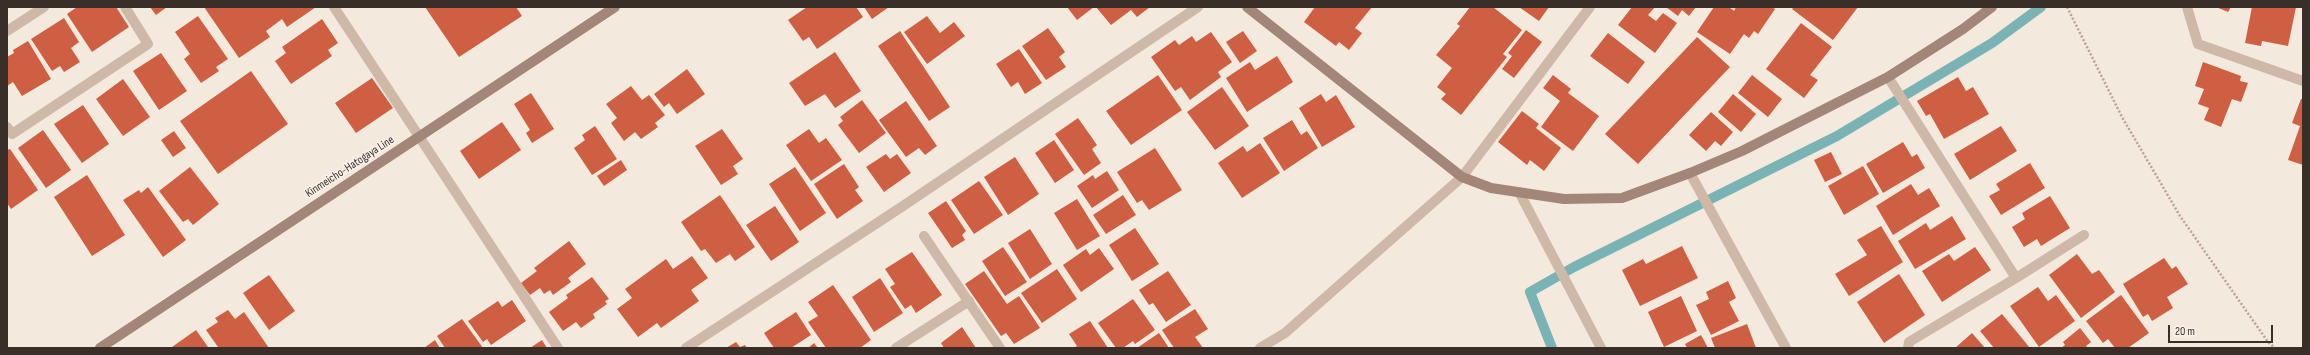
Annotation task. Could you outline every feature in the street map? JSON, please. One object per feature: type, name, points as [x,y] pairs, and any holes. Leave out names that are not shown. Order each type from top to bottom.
[{"type":"street","points":[[7,31],[44,7]]},
{"type":"street","points":[[7,127],[12,134],[148,44],[125,7]]},
{"type":"street","points":[[334,7],[558,348]]},
{"type":"street","name":"Kinmeicho-Hatogaya Line","points":[[100,348],[615,7]]},
{"type":"street","points":[[686,348],[903,206],[1198,7]]},
{"type":"street","points":[[1247,7],[1462,177],[1491,188],[1564,199],[1622,198],[1690,173],[1742,151],[1888,77],[1963,29],[1992,7]]},
{"type":"street","points":[[1260,348],[1285,333],[1462,177],[1590,7]]},
{"type":"street","points":[[2187,7],[2198,44],[2303,81]]},
{"type":"street","points":[[1888,77],[2016,278]]},
{"type":"street","points":[[1690,173],[1786,348]]},
{"type":"street","points":[[1519,192],[1601,348]]},
{"type":"street","points":[[1908,348],[1909,342],[2016,278],[2084,235]]},
{"type":"street","points":[[924,236],[1000,348]]},
{"type":"street","points":[[896,348],[969,301]]},
{"type":"path","points":[[2067,7],[2122,117],[2180,216],[2268,342],[2275,348]]},
{"type":"building","points":[[77,7],[116,7],[129,27],[92,52],[67,14]]},
{"type":"building","points":[[150,7],[167,7],[156,15]]},
{"type":"building","points":[[204,7],[316,7],[287,27],[282,19],[266,31],[270,37],[239,58]]},
{"type":"building","points":[[425,7],[516,7],[522,16],[459,57]]},
{"type":"building","points":[[807,7],[856,7],[863,17],[817,49],[809,37],[803,41],[788,20]]},
{"type":"building","points":[[864,7],[889,7],[872,19]]},
{"type":"building","points":[[1067,7],[1094,7],[1077,20]]},
{"type":"building","points":[[1096,7],[1150,7],[1137,17],[1131,10],[1111,25]]},
{"type":"building","points":[[1315,7],[1372,7],[1355,28],[1362,33],[1349,50],[1339,42],[1336,46],[1304,22]]},
{"type":"building","points":[[1470,7],[1493,7],[1522,30],[1503,54],[1507,57],[1461,115],[1441,99],[1446,94],[1437,87],[1452,68],[1436,55],[1460,26],[1457,24]]},
{"type":"building","points":[[1519,7],[1549,7],[1539,21]]},
{"type":"building","points":[[1632,7],[1655,7],[1648,15],[1656,21],[1663,13],[1677,23],[1655,53],[1618,25]]},
{"type":"building","points":[[1666,7],[1696,7],[1689,16],[1682,10],[1678,16]]},
{"type":"building","points":[[1714,7],[1729,7],[1734,11],[1736,7],[1772,7],[1775,9],[1758,34],[1754,31],[1749,38],[1744,34],[1730,54],[1697,32]]},
{"type":"building","points":[[1794,7],[1858,7],[1833,40],[1792,9]]},
{"type":"building","points":[[2216,7],[2231,7],[2228,12]]},
{"type":"building","points":[[2252,7],[2296,7],[2288,46],[2262,41],[2261,46],[2245,43]]},
{"type":"building","points":[[198,16],[228,59],[216,67],[219,71],[201,83],[184,59],[190,54],[175,32]]},
{"type":"building","points":[[927,16],[940,33],[954,22],[965,36],[927,64],[904,32]]},
{"type":"building","points":[[64,18],[79,42],[71,48],[80,62],[64,72],[60,66],[52,71],[31,39]]},
{"type":"building","points":[[322,19],[338,43],[328,50],[332,56],[291,84],[275,61],[286,53],[282,47]]},
{"type":"building","points":[[1801,23],[1832,47],[1810,75],[1818,80],[1804,98],[1766,69]]},
{"type":"building","points":[[1048,28],[1065,52],[1059,57],[1066,67],[1046,80],[1022,46]]},
{"type":"building","points":[[1526,30],[1542,42],[1514,78],[1502,69],[1512,56],[1508,53]]},
{"type":"building","points":[[900,31],[950,107],[929,121],[878,46]]},
{"type":"building","points":[[1243,31],[1257,51],[1240,63],[1226,42]]},
{"type":"building","points":[[1211,32],[1232,62],[1218,72],[1221,77],[1190,100],[1181,87],[1175,91],[1151,57],[1175,40],[1179,45],[1192,36],[1196,42]]},
{"type":"building","points":[[1608,33],[1645,62],[1628,84],[1590,56]]},
{"type":"building","points":[[1697,37],[1730,67],[1638,164],[1605,134]]},
{"type":"building","points":[[28,41],[51,79],[22,96],[13,82],[7,86],[7,57],[14,53],[13,50]]},
{"type":"building","points":[[1019,49],[1042,83],[1025,94],[1018,82],[1011,87],[996,64]]},
{"type":"building","points":[[835,52],[861,91],[835,108],[825,94],[805,106],[789,83]]},
{"type":"building","points":[[161,53],[187,91],[159,110],[133,71]]},
{"type":"building","points":[[1277,56],[1293,82],[1247,112],[1226,78],[1250,62],[1255,70]]},
{"type":"building","points":[[2203,62],[2241,76],[2240,81],[2248,83],[2241,102],[2232,99],[2221,127],[2204,120],[2209,108],[2198,104],[2204,89],[2195,86]]},
{"type":"building","points":[[687,69],[705,94],[677,114],[669,103],[664,107],[654,94]]},
{"type":"building","points":[[251,71],[288,124],[218,174],[180,121]]},
{"type":"building","points":[[1158,75],[1182,110],[1131,145],[1106,111]]},
{"type":"building","points":[[1553,75],[1571,89],[1568,93],[1599,116],[1573,151],[1541,127],[1560,101],[1543,88]]},
{"type":"building","points":[[1752,75],[1782,99],[1768,117],[1738,93]]},
{"type":"building","points":[[1958,77],[1966,91],[1973,87],[1989,114],[1944,139],[1930,114],[1926,116],[1917,101]]},
{"type":"building","points":[[372,78],[393,108],[356,133],[335,103]]},
{"type":"building","points":[[123,79],[150,117],[123,136],[96,99]]},
{"type":"building","points":[[631,86],[642,100],[649,95],[665,115],[655,123],[658,127],[641,139],[635,132],[624,141],[611,123],[617,118],[606,104]]},
{"type":"building","points":[[1222,87],[1249,126],[1215,150],[1187,112]]},
{"type":"building","points":[[531,93],[554,129],[532,143],[526,133],[530,130],[514,104]]},
{"type":"building","points":[[1321,94],[1326,102],[1336,95],[1355,127],[1322,147],[1299,108]]},
{"type":"building","points":[[1733,94],[1756,114],[1741,132],[1718,112]]},
{"type":"building","points":[[2301,99],[2303,99],[2303,165],[2288,160],[2300,126],[2292,123]]},
{"type":"building","points":[[862,100],[886,133],[859,153],[838,125],[843,121],[840,117]]},
{"type":"building","points":[[906,101],[937,146],[925,155],[919,148],[906,157],[879,120]]},
{"type":"building","points":[[83,105],[109,144],[82,163],[54,124]]},
{"type":"building","points":[[1522,111],[1539,124],[1536,128],[1561,148],[1544,171],[1530,160],[1527,165],[1498,142]]},
{"type":"building","points":[[1711,112],[1733,132],[1721,146],[1715,141],[1706,151],[1689,135]]},
{"type":"building","points":[[1078,118],[1097,145],[1092,149],[1101,163],[1084,175],[1055,134]]},
{"type":"building","points":[[1292,120],[1301,135],[1307,131],[1318,148],[1284,171],[1263,138]]},
{"type":"building","points":[[502,122],[521,150],[479,179],[460,151]]},
{"type":"building","points":[[595,126],[617,159],[592,175],[574,148],[585,140],[582,135]]},
{"type":"building","points":[[2001,126],[2017,151],[1970,180],[1954,154]]},
{"type":"building","points":[[722,129],[743,159],[733,166],[738,174],[721,185],[695,146]]},
{"type":"building","points":[[809,129],[819,143],[826,138],[842,160],[811,181],[786,145]]},
{"type":"building","points":[[43,130],[71,170],[46,188],[18,148]]},
{"type":"building","points":[[174,131],[186,148],[173,157],[161,140]]},
{"type":"building","points":[[1054,140],[1074,170],[1055,183],[1035,153]]},
{"type":"building","points":[[1903,142],[1912,157],[1917,154],[1925,168],[1883,193],[1866,164]]},
{"type":"building","points":[[1260,143],[1280,173],[1242,198],[1218,163],[1243,146],[1247,152]]},
{"type":"building","points":[[1155,148],[1182,190],[1149,210],[1142,200],[1137,203],[1117,172]]},
{"type":"building","points":[[10,149],[38,190],[11,209],[7,203],[7,150]]},
{"type":"building","points":[[1831,152],[1842,174],[1825,182],[1814,160]]},
{"type":"building","points":[[886,154],[890,159],[897,154],[911,173],[884,192],[866,167]]},
{"type":"building","points":[[1015,157],[1039,194],[1008,215],[984,177]]},
{"type":"building","points":[[621,160],[627,170],[604,186],[597,176]]},
{"type":"building","points":[[2030,163],[2045,188],[2001,215],[1989,196],[2000,190],[1996,184]]},
{"type":"building","points":[[844,164],[859,187],[855,190],[863,201],[837,219],[814,184]]},
{"type":"building","points":[[1863,166],[1879,194],[1844,215],[1828,186]]},
{"type":"building","points":[[190,167],[219,204],[193,225],[188,219],[183,222],[159,191]]},
{"type":"building","points":[[795,167],[826,213],[800,231],[769,184]]},
{"type":"building","points":[[1107,171],[1119,190],[1092,208],[1077,186],[1093,175],[1095,179]]},
{"type":"building","points":[[87,175],[125,235],[92,256],[54,197]]},
{"type":"building","points":[[979,181],[1003,215],[974,234],[951,200]]},
{"type":"building","points":[[1911,184],[1918,195],[1929,188],[1940,206],[1893,235],[1876,206]]},
{"type":"building","points":[[148,187],[186,240],[163,257],[123,200],[139,190],[141,193]]},
{"type":"building","points":[[720,195],[755,247],[735,261],[730,254],[716,263],[705,249],[701,251],[681,222]]},
{"type":"building","points":[[1123,195],[1136,215],[1106,234],[1093,215]]},
{"type":"building","points":[[2050,196],[2070,228],[2041,246],[2037,239],[2024,247],[2012,227],[2025,219],[2022,213]]},
{"type":"building","points":[[1077,199],[1100,236],[1077,250],[1054,213]]},
{"type":"building","points":[[946,201],[966,231],[962,235],[965,240],[952,248],[928,213]]},
{"type":"building","points":[[775,206],[799,242],[771,261],[746,225]]},
{"type":"building","points":[[1952,216],[1966,239],[1915,269],[1898,241],[1926,223],[1930,230]]},
{"type":"building","points":[[1881,226],[1903,262],[1849,296],[1835,274],[1867,255],[1857,240]]},
{"type":"building","points":[[1135,228],[1159,264],[1132,281],[1109,245]]},
{"type":"building","points":[[1030,229],[1052,264],[1030,279],[1008,243]]},
{"type":"building","points":[[569,241],[586,264],[568,278],[571,282],[553,295],[550,290],[544,294],[540,288],[530,295],[521,283],[537,271],[534,268]]},
{"type":"building","points":[[1682,246],[1698,278],[1640,306],[1622,270],[1643,259],[1646,264]]},
{"type":"building","points":[[1003,247],[1027,282],[1005,296],[982,261]]},
{"type":"building","points":[[1975,247],[1991,270],[1942,302],[1922,271],[1949,254],[1954,261]]},
{"type":"building","points":[[1099,248],[1114,269],[1081,292],[1063,265],[1086,249],[1090,255]]},
{"type":"building","points":[[912,252],[942,295],[916,313],[911,305],[905,309],[890,287],[895,284],[885,269]]},
{"type":"building","points":[[2077,254],[2092,274],[2099,270],[2115,292],[2081,318],[2049,275]]},
{"type":"building","points":[[692,256],[708,278],[691,290],[699,301],[661,328],[657,323],[638,337],[617,309],[632,298],[625,289],[666,259],[673,269]]},
{"type":"building","points":[[2164,258],[2172,269],[2176,266],[2188,284],[2167,297],[2173,308],[2152,321],[2148,314],[2143,317],[2123,284]]},
{"type":"building","points":[[1057,269],[1077,299],[1042,323],[1021,293]]},
{"type":"building","points":[[984,271],[1007,304],[1019,296],[1040,328],[1014,344],[1006,333],[1001,336],[965,284]]},
{"type":"building","points":[[1168,271],[1191,305],[1166,322],[1153,303],[1149,305],[1139,290]]},
{"type":"building","points":[[1899,274],[1925,315],[1884,343],[1857,302]]},
{"type":"building","points":[[269,275],[295,311],[269,330],[243,293]]},
{"type":"building","points":[[592,277],[609,299],[605,301],[607,304],[593,314],[595,318],[581,328],[576,322],[563,331],[549,312],[568,298],[566,295]]},
{"type":"building","points":[[880,278],[903,313],[874,332],[852,297]]},
{"type":"building","points":[[1728,281],[1736,298],[1729,302],[1739,321],[1711,335],[1696,305],[1709,299],[1706,292]]},
{"type":"building","points":[[833,285],[871,340],[860,348],[826,348],[808,322],[818,316],[808,302]]},
{"type":"building","points":[[2038,287],[2048,301],[2056,295],[2075,321],[2039,347],[2010,306]]},
{"type":"building","points":[[2121,295],[2149,333],[2128,348],[2115,348],[2108,339],[2103,343],[2086,321]]},
{"type":"building","points":[[1681,296],[1697,331],[1664,347],[1648,312]]},
{"type":"building","points":[[1133,299],[1155,330],[1135,344],[1133,341],[1123,348],[1116,348],[1098,323]]},
{"type":"building","points":[[512,300],[526,321],[491,345],[487,339],[483,342],[468,321],[498,301],[502,307]]},
{"type":"building","points":[[1195,309],[1208,329],[1195,337],[1203,348],[1174,348],[1162,330]]},
{"type":"building","points":[[228,310],[235,319],[244,312],[269,348],[216,348],[218,347],[206,330],[218,322],[215,318]]},
{"type":"building","points":[[796,312],[811,335],[791,348],[774,348],[764,333]]},
{"type":"building","points":[[2002,314],[2030,348],[1994,348],[1980,331]]},
{"type":"building","points":[[462,319],[483,348],[445,348],[437,336]]},
{"type":"building","points":[[1090,321],[1108,348],[1074,348],[1077,346],[1069,334]]},
{"type":"building","points":[[1747,324],[1756,348],[1715,348],[1711,338]]},
{"type":"building","points":[[962,327],[976,348],[944,348],[941,343]]},
{"type":"building","points":[[2080,328],[2091,342],[2086,346],[2088,348],[2061,348],[2065,345],[2063,342]]},
{"type":"building","points":[[196,330],[208,347],[172,347]]},
{"type":"building","points":[[1159,333],[1169,348],[1137,348]]},
{"type":"building","points":[[1972,333],[1985,348],[1955,348]]},
{"type":"building","points":[[1701,335],[1708,348],[1687,348],[1685,344]]},
{"type":"building","points":[[435,340],[440,348],[424,348]]},
{"type":"building","points":[[542,340],[547,348],[530,348]]},
{"type":"building","points":[[736,342],[740,347],[745,345],[747,348],[726,348]]},
{"type":"building","points":[[814,343],[818,348],[808,348]]},
{"type":"waterway","points":[[1552,348],[1530,292],[1574,267],[1837,136],[1992,43],[2041,7]]}]
